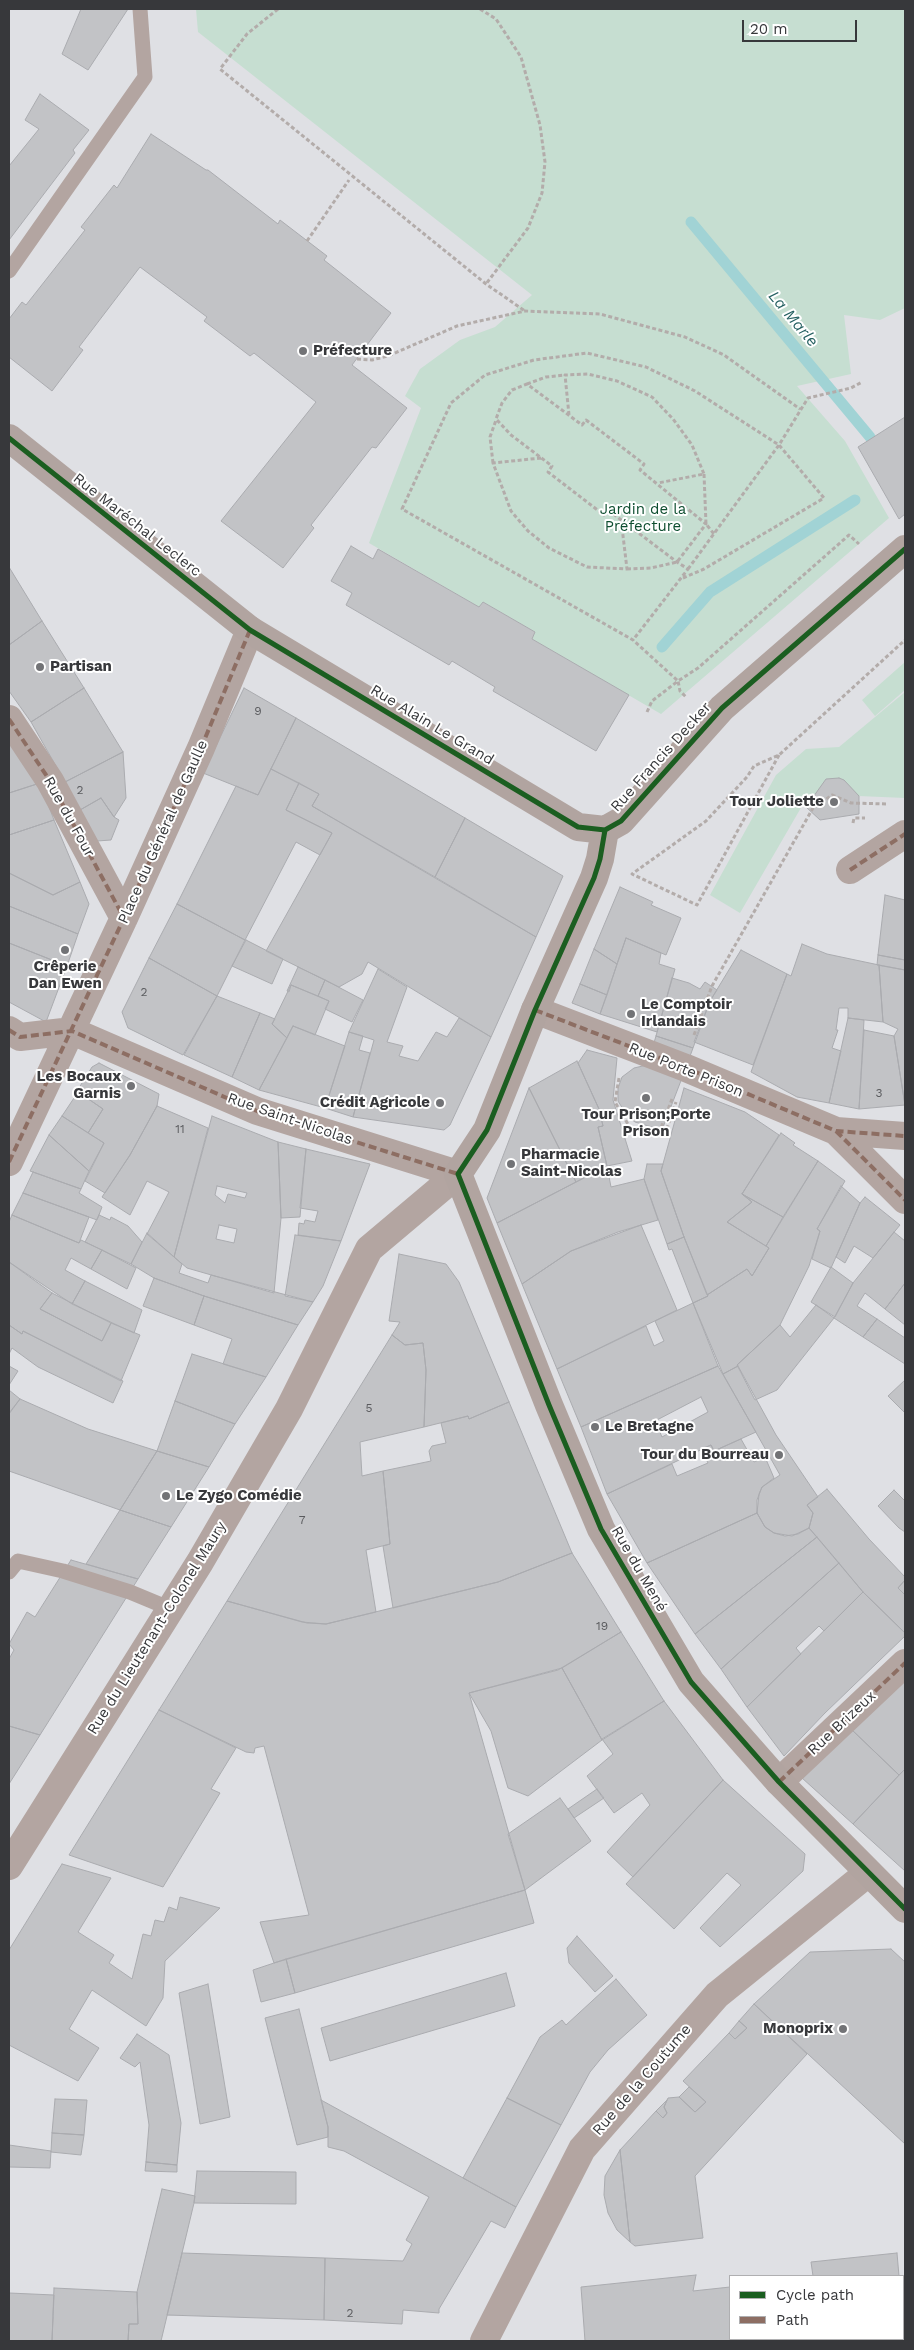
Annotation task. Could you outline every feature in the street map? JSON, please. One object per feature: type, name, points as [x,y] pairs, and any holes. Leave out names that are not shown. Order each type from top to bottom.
[{"type":"street","name":"Rue Maréchal Leclerc","points":[[9,438],[250,630]]},
{"type":"street","name":"Rue Francis Decker","points":[[458,1174],[487,1130],[535,1010],[594,878],[600,859],[605,830],[621,821],[722,708],[905,549]]},
{"type":"street","name":"Rue Alain Le Grand","points":[[250,630],[578,827],[605,830]]},
{"type":"street","name":"Place du Général de Gaulle","points":[[9,1162],[124,918],[201,748],[250,630]]},
{"type":"street","name":"Rue du Four","points":[[9,719],[50,781],[124,918]]},
{"type":"street","points":[[850,870],[905,834]]},
{"type":"street","name":"Rue Porte Prison","points":[[535,1010],[690,1070],[836,1131]]},
{"type":"street","points":[[9,1030],[20,1037],[72,1031]]},
{"type":"street","name":"Rue Saint-Nicolas","points":[[72,1031],[257,1111],[458,1174]]},
{"type":"street","points":[[836,1131],[905,1136]]},
{"type":"street","points":[[836,1131],[905,1200]]},
{"type":"street","name":"Rue du Lieutenant-Colonel Maury","points":[[9,1866],[170,1610],[289,1409],[369,1249],[458,1174]]},
{"type":"street","name":"Rue du Mené","points":[[458,1174],[549,1405],[601,1529],[691,1682],[778,1782],[905,1909]]},
{"type":"street","name":"Rue Brizeux","points":[[778,1782],[905,1663]]},
{"type":"street","name":"Rue de la Coutume","points":[[484,2341],[582,2150],[717,1995],[868,1873]]},
{"type":"lane","points":[[9,271],[145,77],[140,9]]},
{"type":"lane","points":[[9,1572],[18,1561],[27,1563],[130,1592],[170,1610]]},
{"type":"path","points":[[278,9],[247,34],[220,69],[486,284],[525,311]]},
{"type":"path","points":[[480,9],[496,19],[521,57],[540,125],[544,162],[542,193],[528,228],[486,284]]},
{"type":"path","points":[[307,241],[349,180]]},
{"type":"path","points":[[357,359],[372,360],[388,356],[456,326],[525,311],[600,314],[685,336],[724,355],[800,409]]},
{"type":"path","points":[[683,578],[704,569],[824,498],[779,445],[695,391],[646,367],[586,353],[534,360],[485,375],[451,403],[402,509],[633,640],[678,681],[680,691],[688,700]]},
{"type":"path","points":[[588,374],[617,380],[652,398],[673,418],[692,445],[704,474],[706,524],[677,562],[651,568],[627,569],[587,566],[549,548],[528,531],[511,511],[493,463],[490,437],[502,403],[512,390],[546,377],[565,375],[588,374]]},
{"type":"path","points":[[565,375],[569,415]]},
{"type":"path","points":[[633,640],[683,578],[779,445],[808,398],[851,388],[862,382]]},
{"type":"path","points":[[527,384],[582,426],[586,420],[644,464],[640,470],[706,524],[714,534]]},
{"type":"path","points":[[496,419],[511,434],[552,466],[548,472],[604,515],[608,510],[688,569]]},
{"type":"path","points":[[493,463],[541,458]]},
{"type":"path","points":[[657,483],[704,474]]},
{"type":"path","points":[[621,519],[627,569]]},
{"type":"path","points":[[647,712],[652,701],[698,668],[849,536]]},
{"type":"path","points":[[779,755],[697,905],[632,874],[706,821],[747,777],[754,766],[779,755],[905,640]]},
{"type":"path","points":[[691,1044],[712,986],[813,808],[832,795],[851,803],[896,804]]},
{"type":"path","points":[[853,822],[854,818],[866,818]]},
{"type":"path","points":[[620,1073],[615,1102],[629,1126]]},
{"type":"path","points":[[650,1132],[665,1134],[679,1095]]},
{"type":"green space","name":"Jardin de la Préfecture","points":[[196,9],[905,9],[905,308],[880,320],[844,315],[851,374],[797,386],[845,441],[889,518],[661,714],[532,639],[535,632],[483,602],[479,607],[369,543],[421,408],[405,396],[420,369],[460,340],[495,327],[532,295],[198,32]]},
{"type":"green space","points":[[905,662],[905,690],[875,716],[862,700]]},
{"type":"green space","points":[[905,692],[905,798],[812,794],[802,806],[740,913],[710,895],[776,775],[806,749],[839,747]]},
{"type":"building","points":[[81,9],[128,9],[88,70],[62,54]]},
{"type":"building","points":[[40,94],[89,130],[73,150],[75,153],[9,240],[9,166],[39,129],[25,120]]},
{"type":"building","name":"Préfecture","points":[[151,134],[208,170],[278,224],[280,220],[327,256],[324,260],[391,313],[352,365],[407,408],[376,448],[372,447],[311,525],[314,528],[283,568],[221,521],[316,402],[254,353],[250,356],[204,321],[207,317],[140,267],[79,347],[83,350],[52,391],[9,357],[9,319],[22,302],[26,305],[85,230],[81,227],[114,185],[117,188]]},
{"type":"building","points":[[905,417],[905,514],[899,519],[858,447]]},
{"type":"building","points":[[351,546],[373,559],[378,549],[479,607],[483,602],[535,632],[532,639],[629,695],[596,751],[493,691],[495,687],[452,661],[449,665],[346,605],[352,593],[331,581]]},
{"type":"building","points":[[9,567],[42,621],[9,645]]},
{"type":"building","name":"Partisan","points":[[42,621],[84,688],[31,722],[9,691],[9,645]]},
{"type":"building","points":[[84,688],[123,752],[65,782],[31,722]]},
{"type":"building","points":[[244,688],[296,718],[258,795],[203,773]]},
{"type":"building","points":[[296,718],[465,818],[435,877],[312,806],[319,794],[271,769]]},
{"type":"building","points":[[9,739],[40,783],[9,793]]},
{"type":"building","points":[[123,752],[126,798],[114,817],[101,798],[80,810],[65,782]]},
{"type":"building","points":[[271,769],[299,783],[286,810],[332,833],[320,855],[296,842],[245,940],[177,904],[236,786],[258,795]]},
{"type":"building","name":"Tour Joliette","points":[[839,778],[844,780],[859,796],[859,814],[820,820],[806,807],[826,779]]},
{"type":"building","points":[[40,783],[54,820],[9,835],[9,793]]},
{"type":"building","points":[[299,783],[319,794],[312,806],[536,937],[491,1037],[368,962],[362,974],[339,987],[266,951],[332,833],[286,810]]},
{"type":"building","points":[[101,798],[114,817],[119,820],[111,840],[97,841],[80,810]]},
{"type":"building","points":[[465,818],[563,876],[536,937],[435,877]]},
{"type":"building","points":[[54,820],[80,882],[53,895],[9,873],[9,835]]},
{"type":"building","points":[[9,873],[53,895],[80,882],[89,904],[78,934],[9,906]]},
{"type":"building","points":[[620,887],[653,902],[651,905],[681,918],[666,955],[626,938],[617,964],[594,949]]},
{"type":"building","points":[[885,895],[905,900],[905,960],[878,955]]},
{"type":"building","points":[[177,904],[245,940],[217,996],[149,958]]},
{"type":"building","points":[[9,906],[78,934],[67,966],[9,943]]},
{"type":"building","points":[[626,938],[661,953],[659,964],[675,969],[657,1032],[600,1014]]},
{"type":"building","points":[[246,940],[283,959],[272,984],[232,966]]},
{"type":"building","points":[[9,943],[67,966],[46,1022],[9,1002]]},
{"type":"building","points":[[802,944],[827,954],[879,965],[883,1022],[848,1018],[848,1008],[839,1008],[836,1030],[838,1030],[832,1048],[841,1051],[829,1103],[797,1097],[751,1072],[787,974],[791,976]]},
{"type":"building","points":[[594,949],[617,964],[607,995],[580,984]]},
{"type":"building","points":[[741,950],[787,974],[753,1065],[694,1042],[710,1001]]},
{"type":"building","points":[[878,955],[905,960],[905,970],[877,965]]},
{"type":"building","points":[[149,958],[217,996],[183,1055],[128,1028],[122,1012]]},
{"type":"building","points":[[879,965],[905,970],[905,1105],[894,1036],[898,1029],[883,1022]]},
{"type":"building","points":[[298,967],[325,980],[318,996],[291,985],[289,992],[287,991]]},
{"type":"building","points":[[378,969],[407,987],[387,1042],[403,1046],[399,1056],[418,1061],[436,1032],[447,1037],[459,1018],[491,1037],[450,1125],[444,1130],[353,1117],[374,1040],[349,1032]]},
{"type":"building","points":[[672,978],[689,983],[700,989],[705,982],[717,990],[710,1001],[693,1048],[656,1036]]},
{"type":"building","points":[[325,980],[363,1000],[352,1022],[325,1009],[329,1001],[318,996]]},
{"type":"building","points":[[580,984],[607,995],[600,1014],[572,1003]]},
{"type":"building","points":[[291,985],[329,1001],[315,1035],[293,1026],[287,1038],[272,1024]]},
{"type":"building","points":[[217,996],[260,1013],[232,1077],[184,1055]]},
{"type":"building","points":[[260,1013],[275,1019],[272,1024],[287,1038],[259,1090],[232,1077]]},
{"type":"building","points":[[848,1018],[864,1020],[859,1109],[829,1103]]},
{"type":"building","points":[[293,1026],[345,1046],[325,1108],[259,1090]]},
{"type":"building","points":[[864,1030],[894,1036],[905,1105],[859,1109]]},
{"type":"building","points":[[349,1032],[363,1036],[359,1050],[370,1053],[353,1117],[325,1108]]},
{"type":"building","points":[[656,1036],[693,1048],[682,1078],[653,1046]]},
{"type":"building","points":[[587,1050],[617,1058],[613,1100],[632,1161],[607,1166],[598,1127],[603,1126],[599,1109],[578,1063]]},
{"type":"building","points":[[577,1061],[599,1109],[603,1126],[598,1127],[607,1166],[576,1182],[529,1088]]},
{"type":"building","points":[[99,1063],[159,1094],[157,1106],[130,1155],[105,1193],[85,1181],[104,1143],[88,1133],[103,1109],[77,1091],[92,1067]]},
{"type":"building","name":"Tour Prison;Porte Prison","points":[[647,1065],[682,1078],[662,1130],[635,1122],[628,1117],[618,1101],[618,1088],[622,1077],[634,1068]]},
{"type":"building","points":[[529,1088],[576,1182],[497,1223],[487,1198]]},
{"type":"building","points":[[684,1088],[745,1112],[779,1135],[742,1194],[752,1202],[727,1222],[769,1248],[752,1276],[747,1269],[707,1295],[661,1171]]},
{"type":"building","points":[[78,1092],[103,1109],[88,1133],[62,1116]]},
{"type":"building","points":[[157,1106],[208,1128],[174,1257],[147,1234],[169,1192],[147,1181],[130,1215],[102,1197],[130,1155]]},
{"type":"building","points":[[62,1116],[104,1143],[89,1171],[49,1135]]},
{"type":"building","points":[[212,1116],[278,1142],[281,1218],[274,1293],[187,1268],[174,1257]],"holes":[[[217,1186],[247,1193],[245,1198],[228,1194],[225,1203],[215,1195]],[[219,1225],[237,1229],[234,1243],[216,1239]]]},
{"type":"building","points":[[781,1133],[795,1143],[793,1145],[818,1161],[783,1217],[742,1194]]},
{"type":"building","points":[[49,1135],[89,1171],[81,1189],[30,1171]]},
{"type":"building","points":[[278,1142],[306,1149],[300,1217],[281,1218]]},
{"type":"building","points":[[306,1149],[370,1164],[341,1241],[298,1235],[299,1223],[304,1224],[305,1220],[315,1222],[318,1211],[300,1208]]},
{"type":"building","points":[[818,1161],[845,1181],[817,1229],[820,1231],[809,1266],[780,1325],[738,1366],[723,1374],[693,1303],[708,1296],[747,1269],[752,1276],[769,1248],[766,1246]]},
{"type":"building","points":[[647,1164],[663,1164],[661,1171],[684,1237],[667,1244],[644,1179]]},
{"type":"building","points":[[607,1166],[611,1187],[644,1179],[658,1220],[618,1232],[571,1251],[522,1284],[497,1223]]},
{"type":"building","points":[[33,1172],[81,1189],[79,1193],[102,1207],[97,1220],[23,1193]]},
{"type":"building","points":[[841,1186],[860,1203],[831,1268],[812,1259],[820,1231],[817,1229]]},
{"type":"building","points":[[23,1193],[89,1217],[79,1243],[12,1215]]},
{"type":"building","points":[[742,1194],[783,1217],[766,1246],[727,1222],[752,1202]]},
{"type":"building","points":[[865,1197],[900,1225],[873,1258],[854,1246],[845,1263],[836,1257],[860,1203]]},
{"type":"building","points":[[12,1215],[79,1243],[81,1240],[102,1250],[91,1269],[71,1258],[65,1270],[85,1281],[72,1304],[9,1262],[9,1222]]},
{"type":"building","points":[[99,1215],[110,1220],[111,1217],[128,1226],[142,1242],[131,1264],[85,1242]]},
{"type":"building","points":[[641,1225],[677,1310],[557,1369],[522,1284],[571,1251]]},
{"type":"building","points":[[894,1232],[905,1241],[905,1283],[885,1309],[865,1293],[857,1306],[877,1319],[863,1337],[834,1318],[853,1283]]},
{"type":"building","points":[[147,1233],[182,1264],[179,1273],[208,1283],[211,1275],[313,1302],[298,1325],[204,1296],[154,1278],[131,1264]]},
{"type":"building","points":[[295,1235],[341,1241],[323,1286],[313,1302],[285,1296]]},
{"type":"building","points":[[684,1237],[708,1296],[693,1303],[672,1249],[669,1250],[667,1244]]},
{"type":"building","points":[[102,1250],[136,1268],[127,1289],[91,1269]]},
{"type":"building","points":[[399,1254],[446,1264],[459,1282],[509,1402],[469,1419],[468,1416],[424,1427],[426,1370],[423,1343],[405,1345],[392,1335],[400,1322],[389,1321]]},
{"type":"building","points":[[9,1262],[52,1293],[40,1309],[102,1341],[111,1323],[140,1335],[121,1381],[23,1331],[22,1334],[9,1325]]},
{"type":"building","points":[[831,1267],[853,1283],[835,1317],[811,1302]]},
{"type":"building","points":[[154,1278],[204,1296],[194,1325],[143,1306]]},
{"type":"building","points":[[85,1281],[142,1310],[134,1333],[72,1304]]},
{"type":"building","points":[[905,1283],[905,1325],[885,1309]]},
{"type":"building","points":[[52,1293],[111,1323],[102,1341],[40,1309]]},
{"type":"building","points":[[204,1296],[298,1325],[266,1377],[223,1364],[232,1339],[194,1325]]},
{"type":"building","points":[[693,1303],[718,1366],[581,1427],[557,1369],[646,1326],[654,1346],[664,1341],[655,1321]]},
{"type":"building","points":[[816,1305],[834,1318],[777,1390],[755,1400],[737,1365],[780,1325],[790,1337]]},
{"type":"building","points":[[877,1319],[905,1338],[905,1364],[863,1337]]},
{"type":"building","points":[[9,1325],[22,1334],[23,1331],[123,1381],[113,1403],[38,1367],[12,1348],[9,1354]]},
{"type":"building","points":[[392,1335],[405,1345],[423,1343],[426,1370],[424,1427],[360,1442],[362,1476],[383,1471],[390,1544],[366,1550],[376,1612],[326,1624],[307,1623],[227,1601]]},
{"type":"building","points":[[192,1354],[266,1377],[235,1424],[175,1401]]},
{"type":"building","points":[[9,1366],[18,1371],[9,1385]]},
{"type":"building","points":[[718,1366],[756,1432],[714,1451],[711,1445],[607,1494],[581,1427]],"holes":[[[701,1397],[708,1412],[662,1437],[655,1421]]]},
{"type":"building","name":"Tour du Bourreau","points":[[738,1366],[776,1435],[818,1497],[807,1505],[813,1513],[809,1528],[798,1534],[785,1536],[774,1533],[765,1527],[757,1513],[757,1500],[762,1487],[780,1475],[723,1374]]},
{"type":"building","points":[[905,1380],[905,1413],[888,1396]]},
{"type":"building","points":[[9,1390],[20,1399],[9,1413]]},
{"type":"building","points":[[20,1399],[88,1429],[157,1451],[120,1510],[9,1471],[9,1414]]},
{"type":"building","points":[[175,1401],[235,1424],[209,1467],[157,1451]]},
{"type":"building","points":[[509,1402],[572,1553],[498,1582],[393,1608],[383,1546],[390,1544],[383,1471],[431,1461],[429,1451],[432,1446],[446,1443],[441,1423],[468,1416],[469,1419]]},
{"type":"building","points":[[741,1439],[754,1462],[765,1457],[774,1478],[762,1487],[759,1494],[757,1513],[647,1563],[607,1494],[672,1464],[677,1476],[708,1463],[701,1449],[711,1445],[714,1451]]},
{"type":"building","points":[[157,1451],[209,1467],[171,1527],[120,1510]]},
{"type":"building","points":[[827,1489],[869,1539],[905,1577],[905,1580],[898,1588],[905,1595],[905,1633],[863,1592],[809,1528],[813,1513],[807,1505]]},
{"type":"building","points":[[894,1490],[905,1501],[905,1532],[878,1506]]},
{"type":"building","points":[[120,1510],[171,1527],[138,1579],[86,1564]]},
{"type":"building","points":[[757,1513],[765,1527],[774,1533],[792,1536],[809,1528],[817,1537],[695,1634],[647,1563]]},
{"type":"building","points":[[817,1537],[839,1563],[721,1669],[695,1634]]},
{"type":"building","points":[[572,1553],[621,1632],[558,1670],[469,1693],[525,1890],[274,1963],[260,1922],[309,1915],[264,1746],[255,1748],[254,1753],[246,1752],[159,1710],[227,1601],[302,1622],[326,1624],[498,1582]]},
{"type":"building","points":[[71,1560],[138,1579],[40,1735],[9,1726],[9,1659],[14,1650],[9,1644],[27,1612],[35,1617]]},
{"type":"building","points":[[839,1563],[863,1592],[824,1631],[819,1626],[796,1648],[801,1654],[747,1707],[721,1669]]},
{"type":"building","points":[[905,1580],[905,1595],[898,1588]]},
{"type":"building","points":[[863,1592],[905,1633],[905,1636],[825,1713],[784,1756],[747,1707]]},
{"type":"building","points":[[621,1632],[664,1701],[602,1740],[562,1668]]},
{"type":"building","points":[[562,1668],[602,1740],[528,1796],[508,1788],[491,1731],[469,1693]]},
{"type":"building","points":[[905,1675],[905,1769],[899,1775],[851,1729]]},
{"type":"building","points":[[664,1701],[723,1780],[633,1877],[607,1852],[650,1805],[642,1793],[614,1813],[587,1776],[613,1754],[602,1739]]},
{"type":"building","points":[[159,1710],[236,1748],[211,1789],[220,1793],[163,1887],[69,1855]]},
{"type":"building","points":[[9,1726],[40,1735],[9,1784]]},
{"type":"building","points":[[851,1729],[899,1775],[853,1824],[802,1778]]},
{"type":"building","points":[[905,1769],[905,1871],[853,1824]]},
{"type":"building","points":[[723,1780],[805,1854],[803,1871],[720,1947],[700,1928],[741,1885],[727,1873],[674,1929],[626,1884]]},
{"type":"building","points":[[597,1789],[604,1798],[574,1818],[568,1809]]},
{"type":"building","points":[[560,1798],[591,1841],[525,1890],[508,1834]]},
{"type":"building","points":[[62,1864],[111,1878],[78,1932],[114,1955],[109,1963],[132,1979],[143,1934],[151,1936],[155,1920],[164,1922],[169,1907],[177,1910],[180,1897],[220,1908],[165,1961],[163,1998],[146,2026],[92,1990],[69,2029],[99,2048],[78,2081],[9,2045],[9,1950]]},
{"type":"building","points":[[525,1890],[534,1923],[295,1993],[286,1959]]},
{"type":"building","points":[[577,1936],[613,1976],[595,1992],[569,1963],[567,1948]]},
{"type":"building","name":"Monoprix","points":[[891,1949],[905,1962],[905,2144],[754,2004],[810,1952]]},
{"type":"building","points":[[286,1959],[295,1993],[261,2002],[253,1970]]},
{"type":"building","points":[[506,1973],[515,2006],[330,2061],[321,2028]]},
{"type":"building","points":[[616,1979],[647,2015],[608,2050],[590,2072],[561,2125],[507,2098],[540,2037],[562,2020],[566,2025]]},
{"type":"building","points":[[208,1984],[230,2117],[200,2124],[179,1993]]},
{"type":"building","points":[[754,2004],[807,2054],[695,2176],[703,2238],[635,2246],[630,2242],[620,2150],[656,2111],[663,2118],[667,2113],[664,2107],[668,2098],[679,2097],[695,2112],[706,2102],[683,2081],[729,2033],[735,2039],[747,2028],[739,2021]]},
{"type":"building","points":[[299,2009],[328,2127],[328,2137],[297,2145],[265,2018]]},
{"type":"building","points":[[739,2021],[747,2028],[735,2039],[729,2033]]},
{"type":"building","points":[[137,2034],[169,2055],[181,2123],[177,2165],[146,2162],[149,2125],[140,2062],[135,2067],[120,2058]]},
{"type":"building","points":[[689,2087],[706,2102],[695,2112],[679,2097]]},
{"type":"building","points":[[507,2098],[561,2125],[516,2207],[463,2178]]},
{"type":"building","points":[[55,2099],[87,2100],[84,2135],[52,2133]]},
{"type":"building","points":[[321,2100],[516,2207],[505,2228],[491,2221],[439,2309],[439,2313],[403,2310],[402,2324],[324,2320],[325,2258],[403,2261],[412,2244],[406,2240],[429,2197],[344,2151],[328,2147],[328,2127]]},
{"type":"building","points":[[667,2100],[664,2107],[667,2113],[663,2118],[656,2111]]},
{"type":"building","points":[[52,2133],[84,2135],[81,2155],[51,2152]]},
{"type":"building","points":[[9,2145],[51,2151],[50,2168],[9,2167]]},
{"type":"building","points":[[620,2150],[630,2242],[617,2230],[608,2213],[604,2195],[605,2176]]},
{"type":"building","points":[[146,2162],[177,2165],[177,2172],[145,2171]]},
{"type":"building","points":[[197,2171],[296,2172],[296,2204],[194,2203]]},
{"type":"building","points":[[162,2189],[195,2196],[194,2203],[161,2341],[128,2341],[129,2324],[138,2324],[137,2292]]},
{"type":"building","points":[[182,2253],[325,2258],[324,2320],[167,2315]]},
{"type":"building","points":[[897,2253],[899,2275],[813,2275],[811,2262]]},
{"type":"building","points":[[696,2275],[693,2291],[729,2287],[729,2340],[904,2340],[904,2332],[905,2341],[585,2341],[581,2287]]},
{"type":"building","points":[[54,2288],[137,2292],[138,2324],[129,2324],[128,2341],[52,2341]]},
{"type":"building","points":[[9,2293],[54,2295],[52,2341],[9,2341]]},
{"type":"waterway","name":"La Marle","points":[[691,222],[870,437]]},
{"type":"waterway","points":[[662,647],[710,592],[855,500]]},
{"type":"marked path","points":[[9,1162],[124,918],[201,748],[250,630]]},
{"type":"marked path","points":[[9,719],[50,781],[124,918]]},
{"type":"marked path","points":[[850,870],[905,834]]},
{"type":"marked path","points":[[535,1010],[686,1068],[836,1131],[905,1136]]},
{"type":"marked path","points":[[9,1030],[20,1037],[72,1031],[257,1111],[458,1174]]},
{"type":"marked path","points":[[836,1131],[905,1200]]},
{"type":"marked path","points":[[779,1782],[905,1663]]},
{"type":"cycle path","points":[[9,438],[250,630],[578,827],[605,830]]},
{"type":"cycle path","points":[[605,830],[621,821],[722,708],[905,549]]},
{"type":"cycle path","points":[[605,830],[600,859],[594,878],[535,1010],[487,1130],[458,1174],[549,1405],[601,1529],[691,1682],[779,1782],[905,1909]]},
{"type":"place","name":"Préfecture","points":[[303,351]]},
{"type":"place","name":"Partisan","points":[[40,667]]},
{"type":"place","name":"Tour Joliette","points":[[834,802]]},
{"type":"place","name":"Crêperie Dan Ewen","points":[[65,950]]},
{"type":"place","name":"Le Comptoir Irlandais","points":[[631,1014]]},
{"type":"place","name":"Les Bocaux Garnis","points":[[131,1086]]},
{"type":"place","name":"Tour Prison;Porte Prison","points":[[646,1098]]},
{"type":"place","name":"Crédit Agricole","points":[[440,1103]]},
{"type":"place","name":"Pharmacie Saint-Nicolas","points":[[511,1164]]},
{"type":"place","name":"Le Bretagne","points":[[595,1427]]},
{"type":"place","name":"Tour du Bourreau","points":[[779,1455]]},
{"type":"place","name":"Le Zygo Comédie","points":[[166,1496]]},
{"type":"place","name":"Monoprix","points":[[843,2029]]}]
